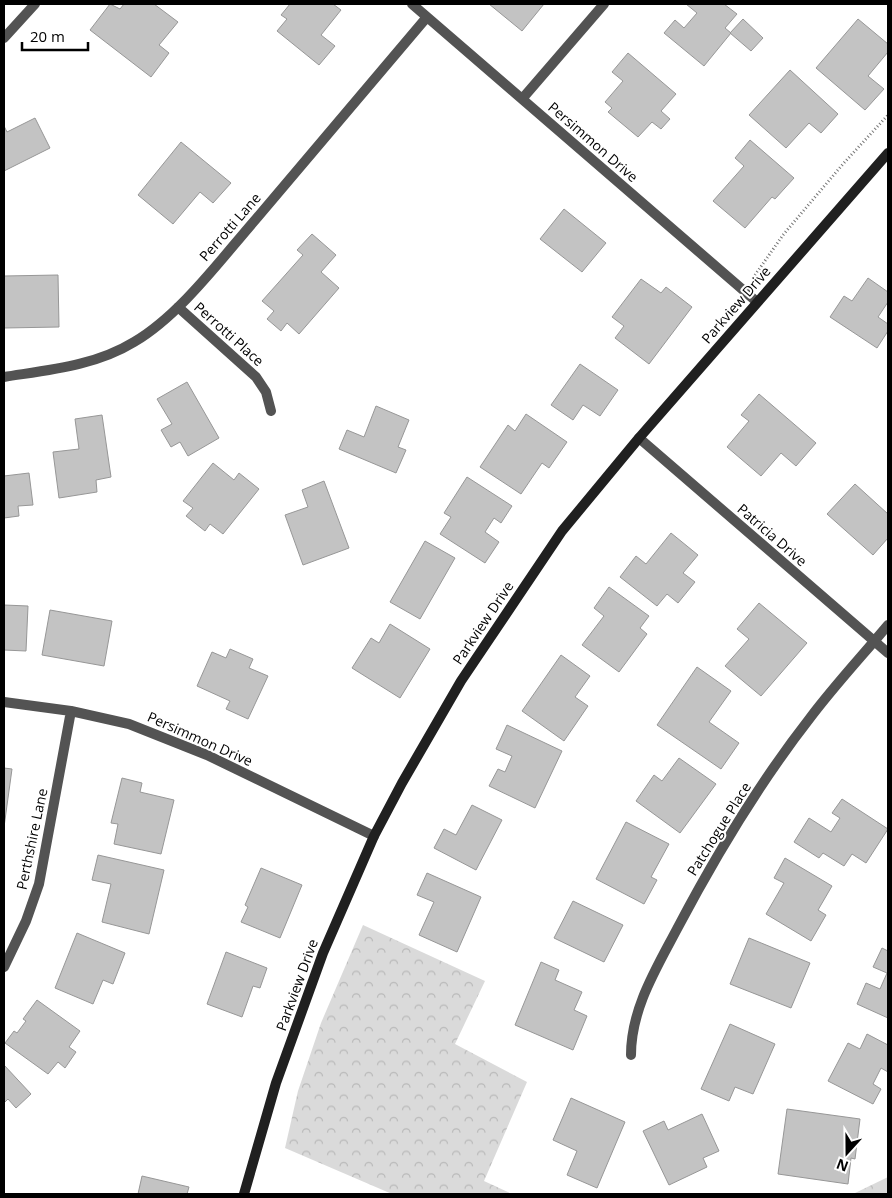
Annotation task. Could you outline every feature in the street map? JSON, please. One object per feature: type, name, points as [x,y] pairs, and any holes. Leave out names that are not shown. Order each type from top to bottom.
[{"type":"street","points":[[4,38],[35,4]]},
{"type":"street","name":"Persimmon Drive","points":[[412,4],[757,302]]},
{"type":"street","points":[[522,99],[604,4]]},
{"type":"street","name":"Perrotti Lane","points":[[4,377],[59,368],[104,356],[136,341],[178,306],[215,266],[427,17]]},
{"type":"street","name":"Parkview Drive","points":[[244,1194],[276,1083],[323,954],[374,836],[432,730],[495,629],[562,531],[639,438],[888,153]]},
{"type":"street","name":"Perrotti Place","points":[[178,306],[256,377],[266,392],[271,411]]},
{"type":"street","name":"Patricia Drive","points":[[639,438],[888,653]]},
{"type":"street","name":"Patchogue Place","points":[[631,1055],[632,1032],[638,1009],[662,958],[701,884],[794,739],[888,625]]},
{"type":"street","name":"Persimmon Drive","points":[[4,702],[71,711],[129,724],[207,755],[374,836]]},
{"type":"street","name":"Perthshire Lane","points":[[4,967],[26,921],[38,884],[71,711]]},
{"type":"path","points":[[743,290],[789,228],[843,164],[888,115]]},
{"type":"green space","points":[[363,925],[485,981],[455,1044],[527,1082],[484,1181],[512,1194],[392,1194],[285,1148],[298,1091],[321,1023]]},
{"type":"green space","points":[[888,1177],[888,1194],[853,1194]]},
{"type":"building","points":[[110,4],[120,9],[124,4],[154,4],[178,22],[159,45],[169,53],[151,77],[90,30]]},
{"type":"building","points":[[290,4],[333,4],[341,10],[321,35],[335,46],[319,65],[277,31],[287,19],[281,15]]},
{"type":"building","points":[[489,4],[544,4],[522,31]]},
{"type":"building","points":[[686,4],[724,4],[737,14],[725,28],[731,33],[704,66],[664,33],[675,20],[684,28],[697,13]]},
{"type":"building","points":[[743,19],[763,38],[751,51],[730,33]]},
{"type":"building","points":[[858,19],[888,44],[888,52],[868,76],[884,89],[865,110],[816,68]]},
{"type":"building","points":[[628,53],[676,94],[661,111],[670,119],[661,129],[652,122],[638,137],[608,112],[612,108],[605,102],[623,81],[612,72]]},
{"type":"building","points":[[790,70],[838,114],[821,133],[809,123],[786,148],[749,115]]},
{"type":"building","points":[[35,118],[50,148],[4,171],[4,126],[7,132]]},
{"type":"building","points":[[750,140],[794,178],[775,199],[772,197],[745,228],[713,201],[744,166],[735,158]]},
{"type":"building","points":[[181,142],[231,183],[213,203],[200,192],[173,224],[138,195]]},
{"type":"building","points":[[564,209],[606,243],[582,272],[540,239]]},
{"type":"building","points":[[312,234],[336,255],[321,272],[339,288],[299,334],[287,323],[281,331],[267,319],[274,311],[262,301],[303,255],[297,250]]},
{"type":"building","points":[[58,275],[59,327],[4,328],[4,276]]},
{"type":"building","points":[[868,278],[888,292],[888,302],[878,317],[888,324],[888,331],[877,348],[830,317],[844,296],[852,301]]},
{"type":"building","points":[[641,279],[661,293],[666,287],[692,307],[649,364],[615,338],[624,326],[612,317]]},
{"type":"building","points":[[580,364],[618,390],[600,416],[583,405],[573,420],[551,405]]},
{"type":"building","points":[[187,382],[219,438],[188,456],[180,442],[171,447],[161,430],[172,424],[157,399]]},
{"type":"building","points":[[759,394],[816,443],[796,466],[781,453],[761,476],[727,447],[749,421],[741,415]]},
{"type":"building","points":[[376,406],[409,420],[398,447],[406,450],[396,473],[339,449],[347,430],[364,437]]},
{"type":"building","points":[[526,414],[567,442],[549,468],[542,463],[521,494],[480,467],[508,425],[515,431]]},
{"type":"building","points":[[102,415],[111,477],[96,480],[97,492],[59,498],[53,452],[79,449],[75,419]]},
{"type":"building","points":[[213,463],[234,480],[239,473],[259,489],[223,534],[210,524],[205,531],[186,516],[193,508],[183,501]]},
{"type":"building","points":[[29,473],[33,505],[18,506],[19,516],[4,518],[4,476]]},
{"type":"building","points":[[467,477],[512,506],[501,523],[494,518],[485,532],[499,542],[485,563],[440,534],[451,517],[444,513]]},
{"type":"building","points":[[324,481],[349,548],[303,565],[285,515],[308,507],[302,490]]},
{"type":"building","points":[[855,484],[888,514],[888,538],[873,555],[827,514]]},
{"type":"building","points":[[671,533],[698,555],[683,573],[695,582],[678,603],[667,594],[657,606],[620,577],[636,556],[646,564]]},
{"type":"building","points":[[425,541],[455,558],[420,619],[390,602]]},
{"type":"building","points":[[609,587],[649,616],[640,628],[647,634],[619,672],[582,645],[604,616],[594,608]]},
{"type":"building","points":[[759,603],[807,643],[761,696],[725,666],[749,639],[737,629]]},
{"type":"building","points":[[4,605],[28,606],[26,651],[4,650]]},
{"type":"building","points":[[50,610],[112,621],[104,666],[42,655]]},
{"type":"building","points":[[390,624],[430,649],[400,698],[352,668],[371,638],[379,643]]},
{"type":"building","points":[[230,649],[253,659],[249,668],[268,676],[248,719],[226,709],[230,701],[197,686],[212,652],[226,658]]},
{"type":"building","points":[[561,655],[590,676],[575,697],[588,706],[564,741],[522,711]]},
{"type":"building","points":[[697,667],[731,691],[709,722],[739,743],[721,769],[657,725]]},
{"type":"building","points":[[507,725],[562,751],[535,808],[489,786],[498,769],[505,772],[512,756],[496,749]]},
{"type":"building","points":[[679,758],[716,784],[680,833],[636,801],[654,775],[662,781]]},
{"type":"building","points":[[4,768],[12,769],[4,827]]},
{"type":"building","points":[[122,778],[142,783],[140,792],[174,800],[161,854],[114,844],[118,824],[111,823]]},
{"type":"building","points":[[842,799],[888,829],[866,863],[852,854],[844,866],[823,853],[819,858],[794,842],[809,818],[831,832],[840,818],[832,813]]},
{"type":"building","points":[[472,805],[502,820],[476,870],[434,848],[444,829],[456,835]]},
{"type":"building","points":[[626,822],[669,844],[651,877],[657,880],[644,904],[596,879]]},
{"type":"building","points":[[98,855],[164,870],[149,934],[102,922],[111,884],[92,880]]},
{"type":"building","points":[[785,858],[832,886],[818,910],[826,915],[811,941],[766,914],[784,883],[774,878]]},
{"type":"building","points":[[261,868],[302,885],[280,938],[241,922],[248,907],[245,905]]},
{"type":"building","points":[[427,873],[481,897],[457,952],[419,935],[434,902],[417,895]]},
{"type":"building","points":[[573,901],[623,925],[604,962],[554,938]]},
{"type":"building","points":[[77,933],[125,953],[113,984],[103,980],[93,1004],[55,988]]},
{"type":"building","points":[[749,938],[810,963],[791,1008],[730,984]]},
{"type":"building","points":[[882,948],[888,951],[888,1018],[857,1004],[866,983],[880,989],[887,973],[873,967]]},
{"type":"building","points":[[226,952],[267,968],[260,988],[253,986],[242,1017],[207,1004]]},
{"type":"building","points":[[541,962],[559,970],[555,980],[582,992],[574,1010],[587,1016],[573,1050],[515,1025]]},
{"type":"building","points":[[37,1000],[80,1031],[69,1047],[76,1052],[65,1068],[58,1062],[48,1074],[5,1043],[14,1031],[17,1033],[26,1021],[23,1019]]},
{"type":"building","points":[[730,1024],[775,1044],[753,1094],[735,1087],[729,1101],[701,1089]]},
{"type":"building","points":[[867,1034],[888,1045],[888,1072],[881,1068],[873,1084],[881,1089],[873,1104],[828,1081],[848,1043],[860,1049]]},
{"type":"building","points":[[4,1065],[31,1094],[16,1108],[8,1099],[4,1103]]},
{"type":"building","points":[[571,1098],[625,1122],[597,1188],[567,1175],[577,1151],[553,1140]]},
{"type":"building","points":[[787,1109],[860,1119],[855,1159],[851,1158],[848,1184],[778,1174]]},
{"type":"building","points":[[702,1114],[719,1151],[703,1158],[707,1167],[669,1185],[643,1131],[664,1121],[668,1130]]},
{"type":"building","points":[[142,1176],[189,1187],[187,1194],[138,1194]]}]
